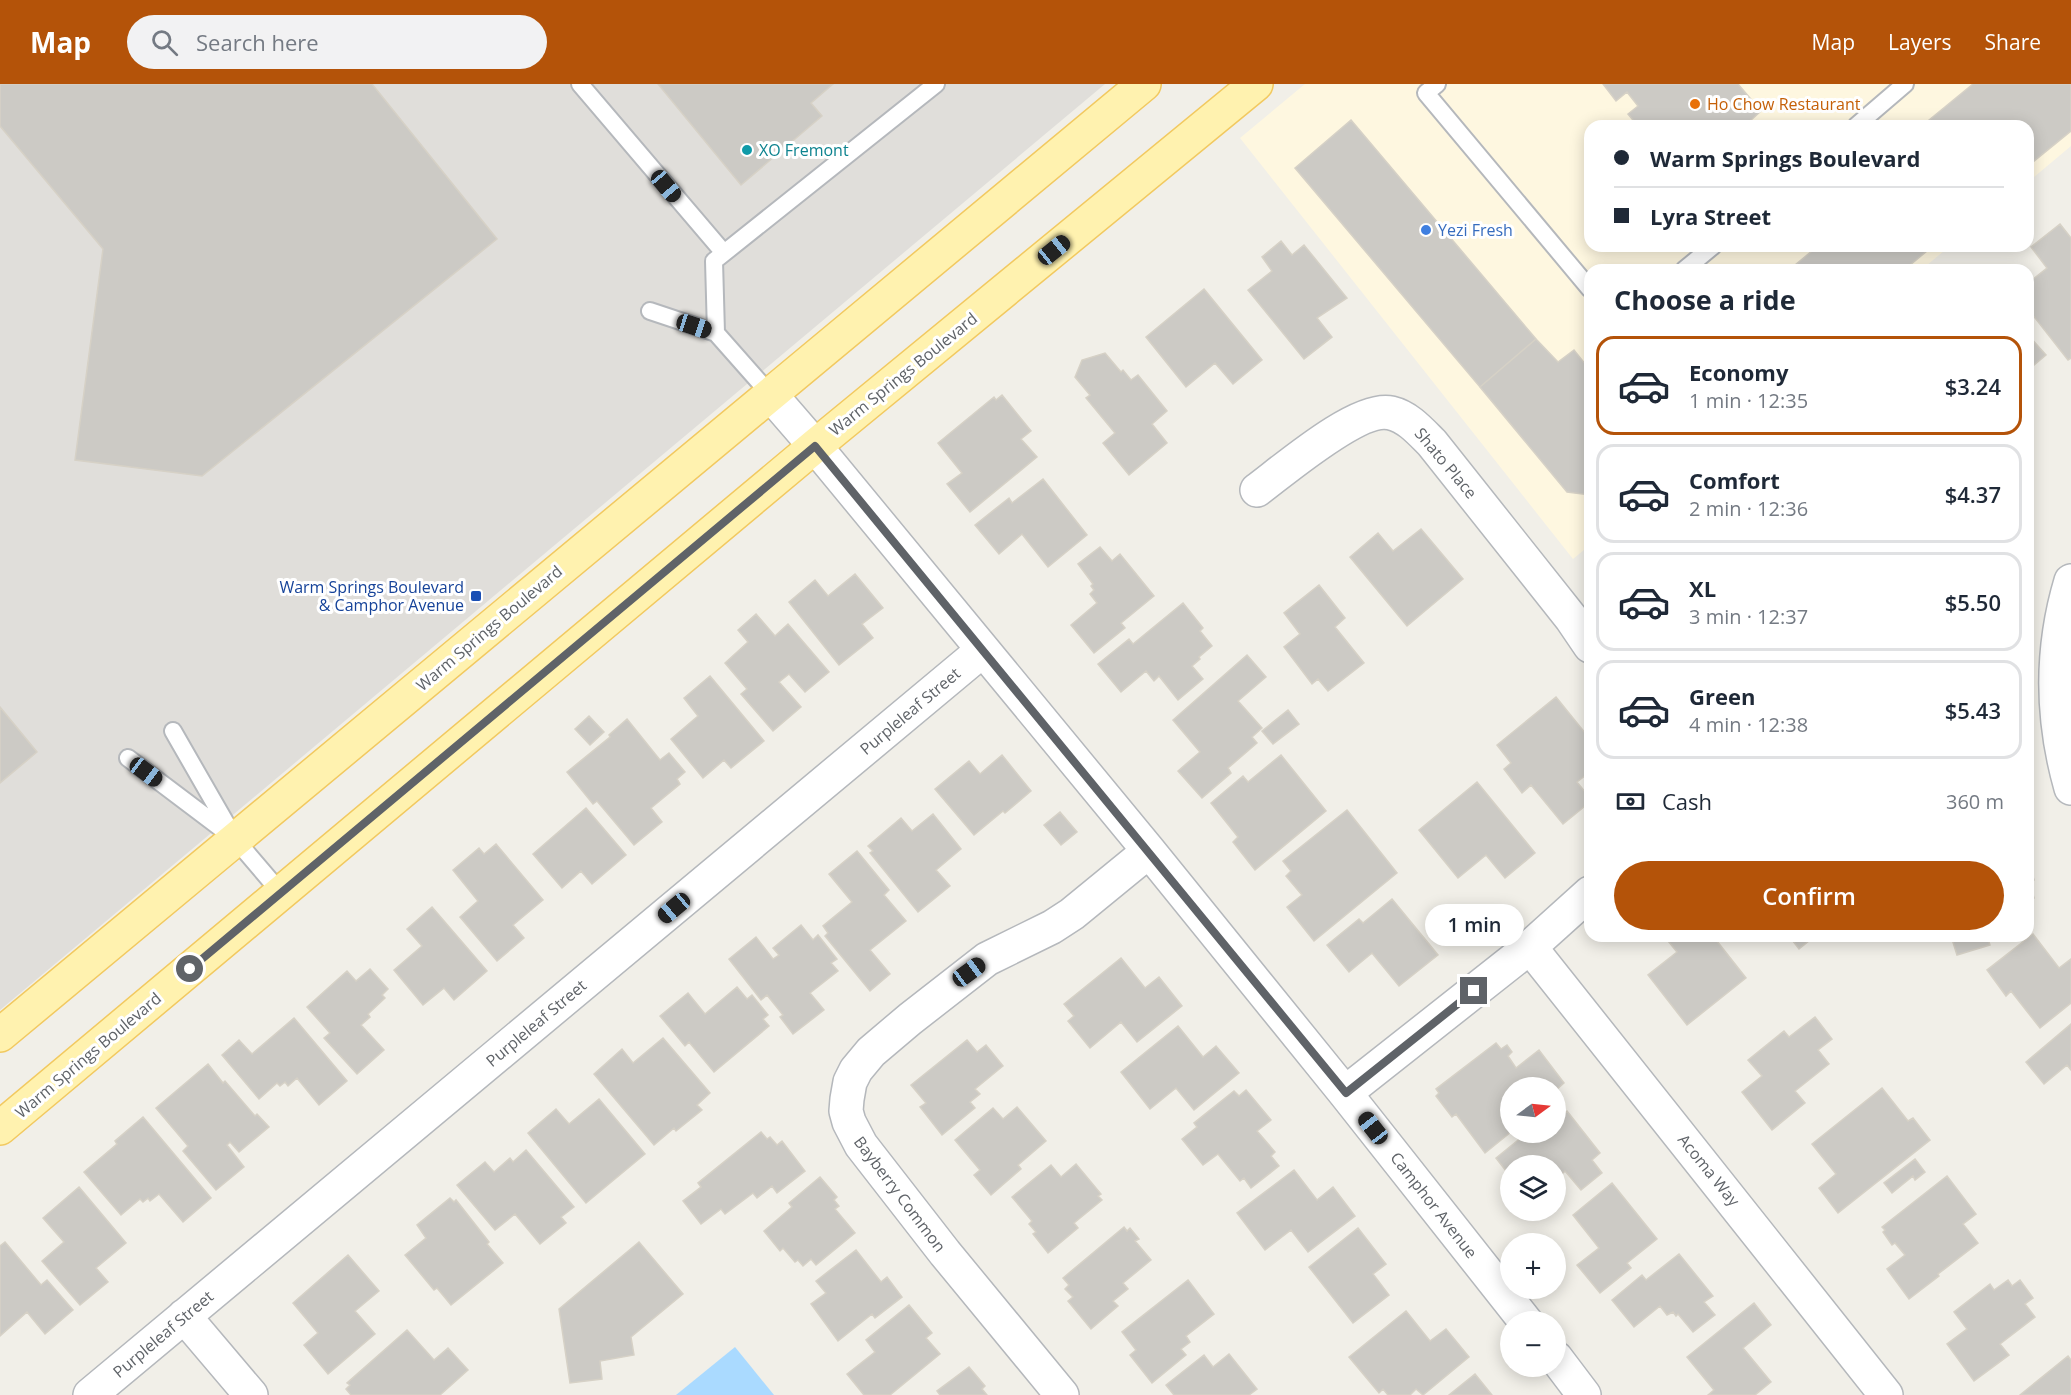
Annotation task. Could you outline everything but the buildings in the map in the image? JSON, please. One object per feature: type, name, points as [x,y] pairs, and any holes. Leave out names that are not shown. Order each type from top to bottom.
[{"type":"main road","name":"Warm Springs Boulevard","points":[[0,1035],[1144,84]]},
{"type":"main road","name":"Warm Springs Boulevard","points":[[0,1128],[815,446],[1256,84]]},
{"type":"street","name":"Camphor Avenue","points":[[770,394],[1149,851],[1346,1093],[1517,1311]]},
{"type":"street","name":"Shato Place","points":[[1257,490],[1343,427],[1373,413],[1390,412],[1412,423],[1432,443],[1584,637]]},
{"type":"street","points":[[2071,581],[2061,624],[2041,669],[2056,713],[2071,788]]},
{"type":"street","name":"Purpleleaf Street","points":[[90,1395],[983,650]]},
{"type":"street","name":"Bayberry Common","points":[[1062,1395],[861,1145],[849,1122],[846,1111],[847,1099],[850,1082],[856,1070],[871,1052],[910,1019],[987,960],[1052,927],[1072,914],[1149,851]]},
{"type":"street","points":[[1346,1093],[1530,947],[1584,898]]},
{"type":"street","name":"Acoma Way","points":[[1530,947],[1886,1395]]},
{"type":"street","points":[[184,1316],[251,1395]]},
{"type":"street","points":[[1566,1371],[1584,1395]]},
{"type":"lane","points":[[580,84],[724,254]]},
{"type":"lane","points":[[716,333],[714,261],[936,84]]},
{"type":"lane","points":[[1437,84],[1426,93],[1584,282]]},
{"type":"lane","points":[[1863,120],[1905,84]]},
{"type":"lane","points":[[1691,264],[1706,252]]},
{"type":"lane","points":[[650,311],[716,333],[770,394]]},
{"type":"lane","points":[[173,731],[236,839],[281,893]]},
{"type":"lane","points":[[128,758],[236,839]]},
{"type":"shaded area","points":[[0,84],[1105,84],[0,1010]]},
{"type":"shaded area","points":[[1305,84],[2071,84],[2071,146],[2034,177],[2034,120],[1584,120],[1584,252],[1943,252],[1928,264],[1584,264],[1584,550],[1573,559],[1240,138]]},
{"type":"water","points":[[735,1347],[774,1395],[676,1395]]},
{"type":"place","name":"Ho Chow Restaurant","points":[[1695,104]]},
{"type":"place","name":"XO Fremont","points":[[747,150]]},
{"type":"place","name":"Yezi Fresh","points":[[1426,230]]},
{"type":"place","name":"Warm Springs Boulevard & Camphor Avenue","points":[[476,596]]},
{"type":"route","points":[[190,969],[815,446],[1346,1093],[1474,991]]}]
